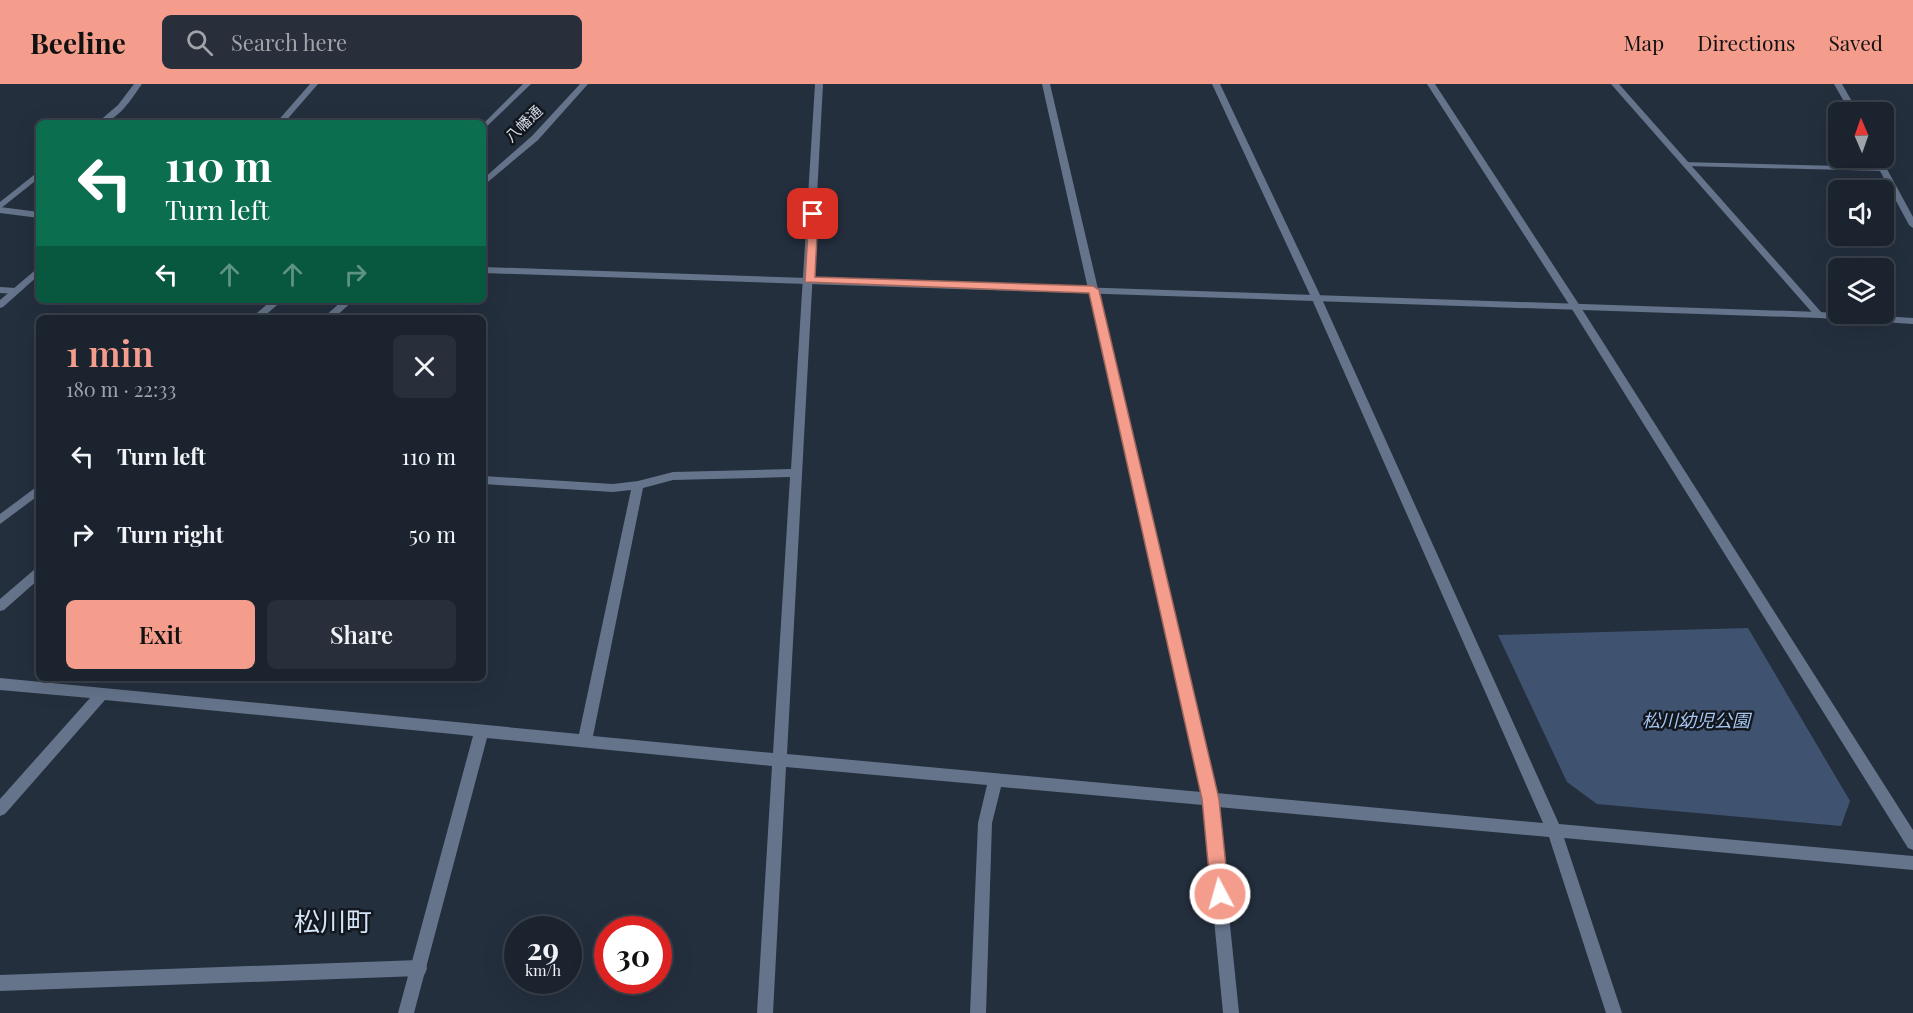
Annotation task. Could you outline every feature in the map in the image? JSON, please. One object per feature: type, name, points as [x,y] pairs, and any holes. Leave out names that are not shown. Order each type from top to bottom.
[{"type":"street","points":[[105,120],[121,107],[138,84]]},
{"type":"street","points":[[283,120],[314,84]]},
{"type":"street","name":"八幡通","points":[[486,125],[527,84]]},
{"type":"street","name":"八幡通","points":[[486,180],[535,138],[584,84]]},
{"type":"street","points":[[765,1013],[819,84]]},
{"type":"street","points":[[1046,84],[1210,799],[1231,1013]]},
{"type":"street","points":[[1216,84],[1316,297],[1554,830],[1614,1013]]},
{"type":"street","points":[[1431,84],[1575,306],[1913,843]]},
{"type":"street","points":[[1615,84],[1819,315]]},
{"type":"street","points":[[1838,84],[1848,102]]},
{"type":"street","points":[[1686,164],[1883,169],[1913,225]]},
{"type":"street","points":[[0,208],[36,177]]},
{"type":"street","points":[[0,208],[36,214]]},
{"type":"street","points":[[486,270],[1575,306],[1819,315],[1913,321]]},
{"type":"street","points":[[0,305],[36,273]]},
{"type":"street","points":[[0,290],[16,291]]},
{"type":"street","points":[[260,315],[274,303]]},
{"type":"street","points":[[332,315],[346,303]]},
{"type":"street","points":[[486,480],[613,488],[638,485],[674,476],[796,473]]},
{"type":"street","points":[[585,740],[638,485]]},
{"type":"street","points":[[0,520],[36,491]]},
{"type":"street","points":[[0,606],[36,575]]},
{"type":"street","points":[[0,684],[779,760],[1913,863]]},
{"type":"street","points":[[0,809],[102,694]]},
{"type":"street","points":[[406,1013],[482,730]]},
{"type":"street","points":[[978,1013],[985,823],[995,780]]},
{"type":"street","points":[[0,983],[418,968]]},
{"type":"green space","name":"松川幼児公園","points":[[1748,628],[1850,801],[1841,826],[1597,804],[1567,782],[1498,635]]},
{"type":"district","name":"松川町","points":[[333,922]]},
{"type":"route","points":[[813,214],[809,280],[1093,290],[1210,799],[1220,894]]}]
